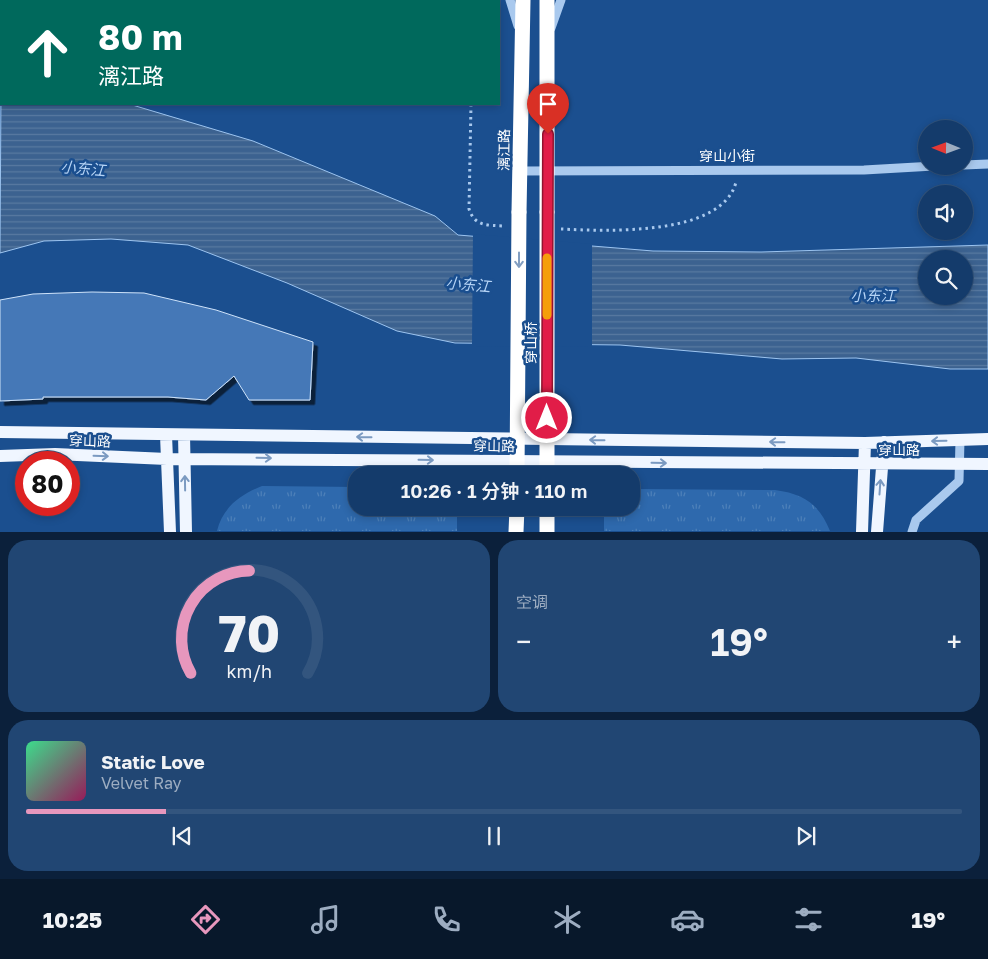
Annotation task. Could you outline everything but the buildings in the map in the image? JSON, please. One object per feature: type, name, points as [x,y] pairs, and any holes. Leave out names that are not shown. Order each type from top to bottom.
[{"type":"highway","name":"漓江路","points":[[519,212],[523,0]]},
{"type":"highway","points":[[547,0],[548,171]]},
{"type":"highway","name":"穿山桥","points":[[548,171],[548,466]]},
{"type":"highway","name":"穿山桥","points":[[517,466],[519,212]]},
{"type":"highway","points":[[516,532],[517,516]]},
{"type":"highway","points":[[547,516],[547,532]]},
{"type":"main road","name":"穿山路","points":[[0,432],[865,443],[988,439]]},
{"type":"main road","points":[[166,435],[170,532]]},
{"type":"main road","points":[[184,435],[186,532]]},
{"type":"main road","points":[[877,532],[884,442]]},
{"type":"main road","points":[[862,532],[865,443]]},
{"type":"main road","name":"穿山路","points":[[0,456],[56,454],[167,459],[184,457],[959,466],[988,464]]},
{"type":"street","points":[[510,0],[522,38]]},
{"type":"street","points":[[547,40],[561,0]]},
{"type":"street","points":[[973,165],[988,164]]},
{"type":"street","name":"穿山小街","points":[[520,171],[864,170],[918,167]]},
{"type":"street","points":[[912,532],[916,520],[958,481],[960,440]]},
{"type":"path","points":[[471,105],[470,209],[472,218],[481,225],[510,226]]},
{"type":"path","points":[[558,228],[633,229],[700,217],[722,206],[733,193],[738,170]]},
{"type":"green space","points":[[262,486],[348,487],[348,516],[457,516],[457,531],[217,531],[223,515],[247,493]]},
{"type":"green space","points":[[640,489],[775,490],[785,492],[802,498],[815,507],[830,531],[604,531],[604,516],[640,516]]},
{"type":"water","name":"小东江","points":[[1,105],[132,105],[253,141],[435,216],[458,235],[653,251],[761,252],[988,245],[988,369],[950,369],[856,358],[782,359],[620,345],[455,343],[397,331],[287,283],[188,245],[111,239],[44,241],[0,253]]},
{"type":"pier","points":[[473,234],[592,244],[592,347],[472,346]]},
{"type":"slow traffic","points":[[547,258],[547,315]]},
{"type":"route","points":[[547,418],[548,134]]}]
